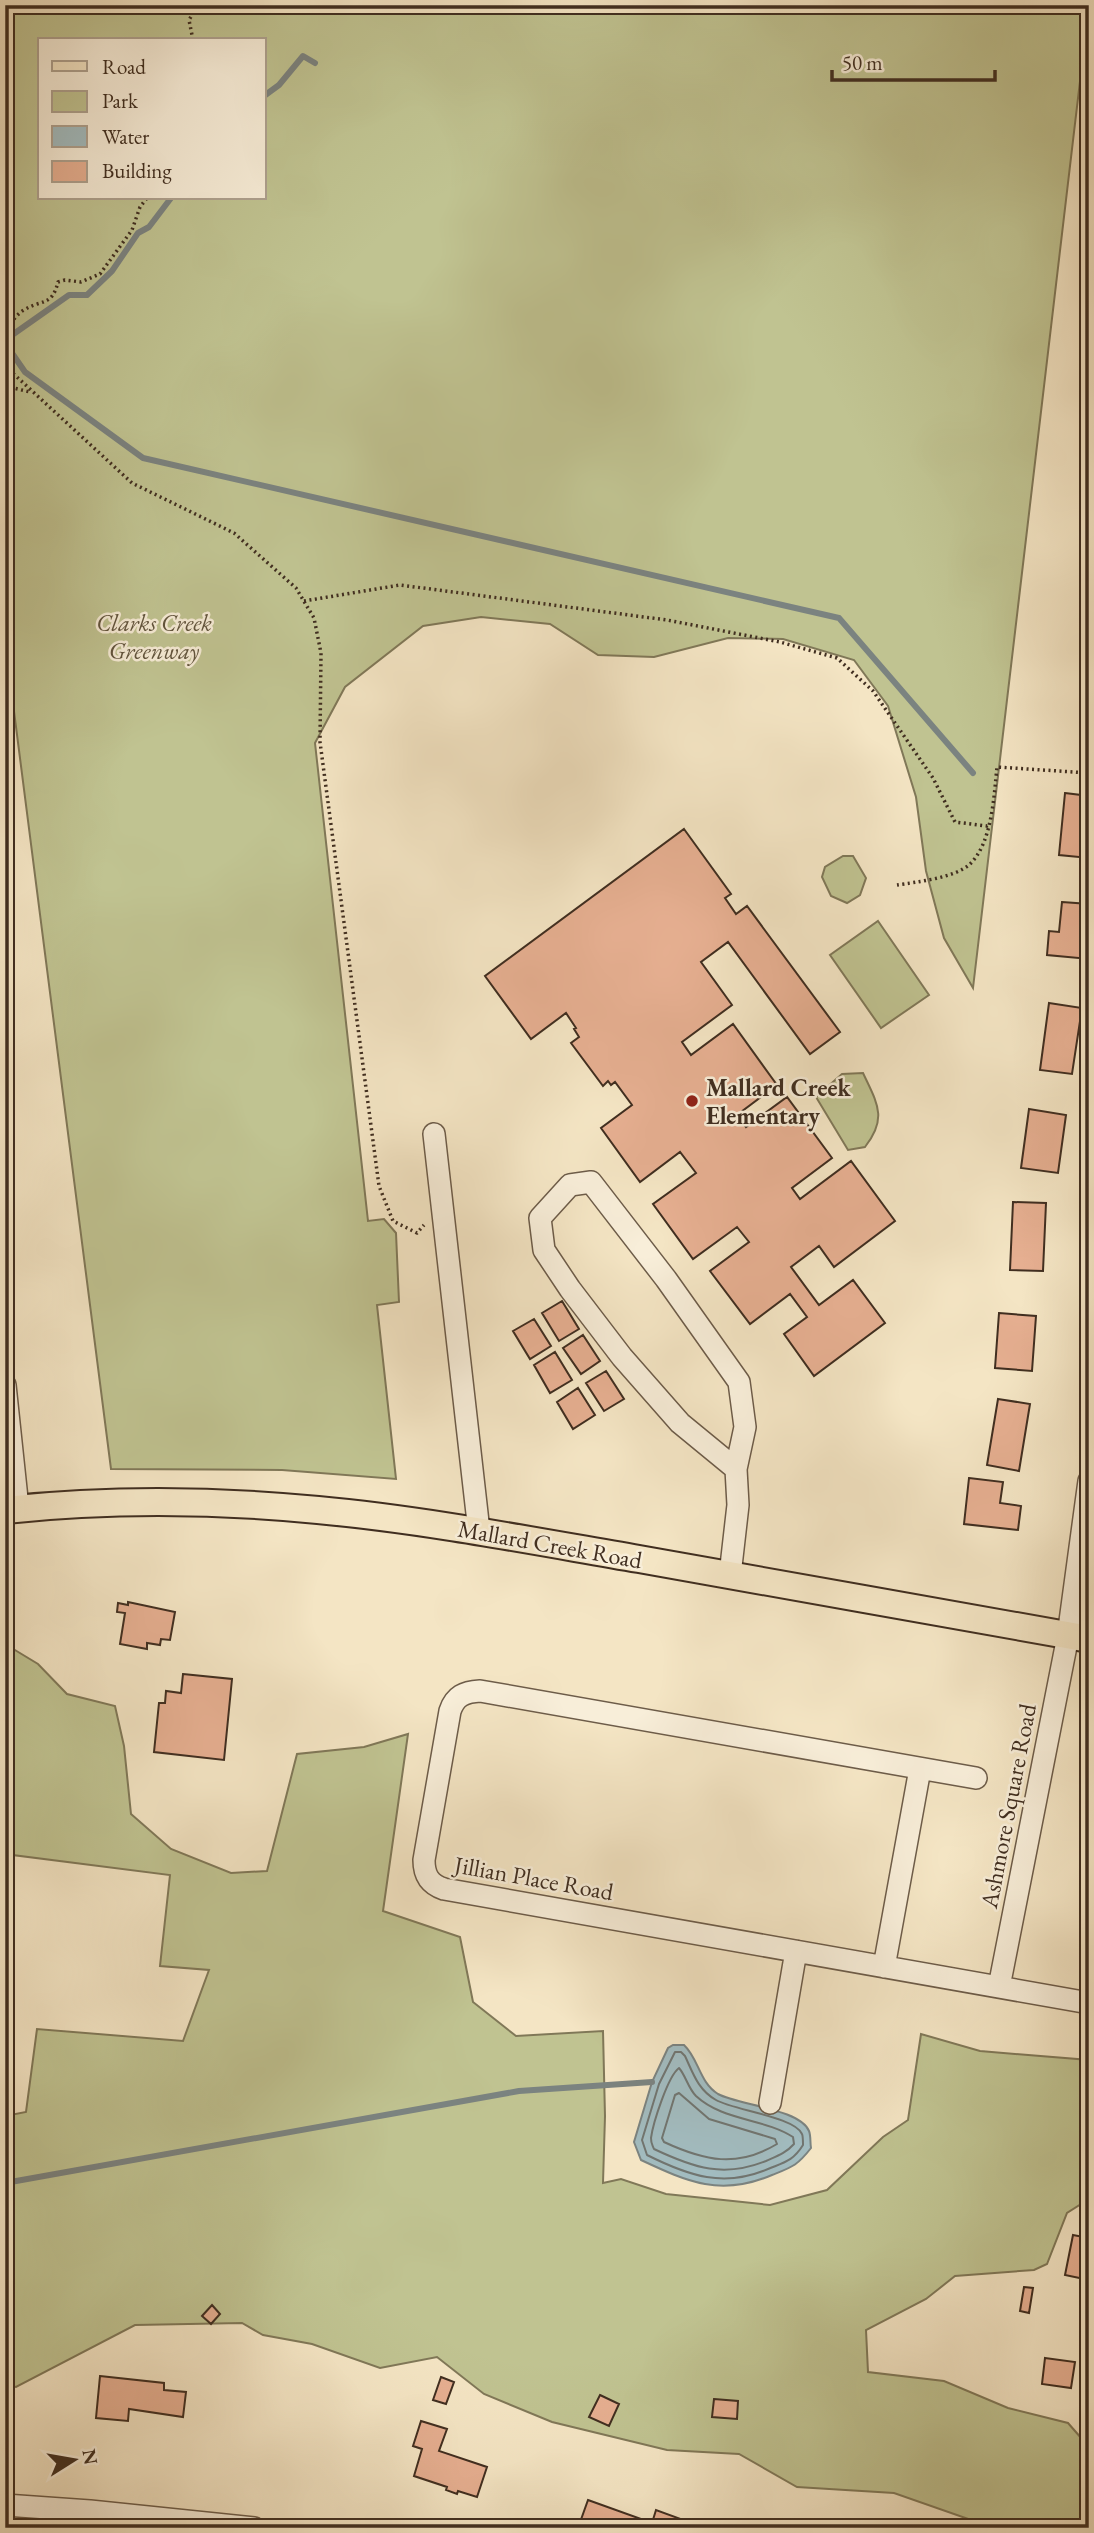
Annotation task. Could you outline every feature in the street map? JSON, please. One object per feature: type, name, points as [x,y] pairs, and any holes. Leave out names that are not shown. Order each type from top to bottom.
[{"type":"main road","name":"Mallard Creek Road","points":[[12,1509],[85,1503],[163,1502],[251,1505],[357,1514],[479,1531],[1078,1637]]},
{"type":"street","points":[[434,1134],[479,1531]]},
{"type":"street","points":[[730,1575],[738,1505],[736,1469],[745,1427],[739,1382],[670,1284],[591,1182],[570,1185],[540,1218],[544,1250],[570,1289],[663,1404],[680,1423],[736,1469]]},
{"type":"street","points":[[5,1385],[12,1509]]},
{"type":"street","name":"Ashmore Square Road","points":[[999,1987],[1078,1637],[1089,1481]]},
{"type":"street","name":"Jillian Place Road","points":[[976,1778],[480,1691],[468,1692],[458,1697],[453,1704],[424,1871],[436,1887],[1089,2003]]},
{"type":"street","points":[[884,1967],[919,1769]]},
{"type":"street","points":[[770,2103],[796,1951]]},
{"type":"street","points":[[5,2505],[254,2528]]},
{"type":"path","points":[[193,38],[189,20],[194,10],[201,5]]},
{"type":"path","points":[[5,333],[23,310],[47,302],[54,296],[58,282],[81,282],[100,274],[132,230],[146,200]]},
{"type":"path","points":[[5,366],[132,483],[234,533],[296,588],[314,618],[321,653],[320,742],[379,1186],[393,1221],[417,1233],[432,1217]]},
{"type":"path","points":[[5,386],[32,393]]},
{"type":"path","points":[[304,601],[400,585],[667,620],[780,642],[837,658],[873,691],[933,778],[955,822],[987,827],[990,824]]},
{"type":"path","points":[[897,886],[942,876],[970,864],[989,830],[997,767],[1089,772]]},
{"type":"green space","name":"Clarks Creek Greenway","points":[[5,5],[1089,5],[973,988],[944,938],[926,871],[916,797],[888,706],[854,660],[783,639],[728,638],[654,657],[598,655],[550,624],[481,617],[423,626],[345,687],[315,743],[368,1221],[384,1219],[396,1233],[399,1302],[377,1305],[396,1479],[282,1470],[111,1469],[5,641]]},
{"type":"green space","points":[[843,856],[853,856],[866,878],[860,895],[847,903],[831,896],[822,877],[825,867]]},
{"type":"green space","points":[[878,921],[929,995],[881,1028],[830,955]]},
{"type":"green space","points":[[863,1073],[876,1102],[878,1119],[872,1137],[865,1147],[848,1150],[816,1097],[842,1074]]},
{"type":"green space","points":[[5,1644],[38,1664],[67,1694],[115,1706],[124,1746],[131,1814],[171,1849],[231,1873],[267,1871],[297,1754],[364,1747],[408,1734],[383,1911],[460,1937],[473,2002],[516,2036],[603,2031],[603,2183],[621,2179],[666,2194],[770,2205],[827,2190],[883,2137],[908,2120],[921,2034],[980,2051],[1089,2060],[1089,2199],[1067,2213],[1047,2264],[1034,2270],[955,2276],[926,2299],[866,2330],[868,2372],[944,2381],[1008,2408],[1068,2423],[1089,2447],[1089,2528],[994,2528],[894,2493],[797,2487],[739,2454],[667,2450],[552,2422],[484,2394],[437,2357],[380,2368],[312,2344],[263,2335],[242,2323],[135,2325],[16,2387],[5,2385],[5,2116],[26,2112],[37,2029],[183,2041],[209,1970],[160,1966],[170,1875],[5,1854]]},
{"type":"water","points":[[684,2045],[707,2083],[718,2094],[794,2117],[809,2131],[811,2148],[789,2168],[754,2182],[737,2185],[705,2184],[674,2175],[641,2160],[634,2142],[652,2082],[668,2048]]},
{"type":"building","points":[[1065,793],[1089,796],[1089,858],[1059,855]]},
{"type":"building","name":"Mallard Creek Elementary","points":[[684,829],[731,894],[725,898],[736,914],[747,906],[840,1032],[810,1054],[728,942],[701,962],[732,1005],[682,1042],[691,1055],[733,1024],[777,1085],[737,1115],[746,1127],[787,1097],[832,1158],[792,1188],[800,1199],[851,1161],[895,1221],[834,1267],[819,1246],[791,1267],[819,1305],[853,1280],[885,1323],[814,1376],[784,1334],[807,1317],[790,1294],[750,1324],[710,1271],[749,1242],[737,1227],[693,1259],[653,1204],[696,1173],[680,1152],[640,1182],[601,1128],[632,1105],[615,1082],[611,1085],[608,1081],[603,1086],[571,1043],[579,1037],[566,1013],[531,1039],[485,976]]},
{"type":"building","points":[[1062,902],[1089,904],[1089,959],[1047,955],[1049,931],[1059,932]]},
{"type":"building","points":[[1049,1003],[1082,1008],[1072,1074],[1040,1070]]},
{"type":"building","points":[[1029,1109],[1066,1115],[1058,1173],[1021,1168]]},
{"type":"building","points":[[1013,1202],[1046,1203],[1043,1271],[1010,1270]]},
{"type":"building","points":[[562,1301],[579,1329],[559,1341],[542,1313]]},
{"type":"building","points":[[999,1313],[1036,1316],[1032,1371],[995,1368]]},
{"type":"building","points":[[534,1319],[551,1346],[530,1359],[513,1331]]},
{"type":"building","points":[[583,1335],[600,1361],[581,1374],[563,1348]]},
{"type":"building","points":[[555,1352],[572,1380],[550,1393],[534,1365]]},
{"type":"building","points":[[606,1371],[624,1399],[604,1411],[586,1383]]},
{"type":"building","points":[[578,1388],[595,1415],[573,1429],[557,1402]]},
{"type":"building","points":[[998,1399],[1030,1404],[1019,1471],[987,1465]]},
{"type":"building","points":[[969,1478],[1003,1482],[1000,1503],[1021,1506],[1018,1530],[964,1524]]},
{"type":"building","points":[[128,1602],[175,1612],[170,1640],[161,1639],[160,1645],[147,1643],[147,1649],[120,1644],[125,1613],[117,1612],[118,1603],[128,1605]]},
{"type":"building","points":[[183,1674],[232,1679],[224,1760],[154,1752],[159,1703],[165,1703],[166,1691],[181,1693]]},
{"type":"building","points":[[1073,2235],[1089,2238],[1089,2280],[1065,2275]]},
{"type":"building","points":[[1024,2287],[1033,2288],[1029,2313],[1020,2311]]},
{"type":"building","points":[[212,2305],[220,2314],[211,2324],[202,2316]]},
{"type":"building","points":[[1045,2358],[1075,2362],[1071,2388],[1042,2384]]},
{"type":"building","points":[[100,2376],[164,2383],[164,2390],[186,2392],[183,2417],[129,2409],[128,2421],[96,2418]]},
{"type":"building","points":[[441,2377],[454,2382],[446,2404],[433,2400]]},
{"type":"building","points":[[600,2395],[619,2404],[609,2426],[589,2417]]},
{"type":"building","points":[[714,2399],[738,2401],[737,2419],[712,2417]]},
{"type":"building","points":[[421,2421],[447,2429],[439,2451],[487,2467],[477,2497],[458,2491],[457,2494],[446,2490],[447,2487],[414,2476],[422,2449],[413,2446]]},
{"type":"building","points":[[588,2500],[652,2523],[656,2510],[689,2522],[687,2528],[578,2528]]},
{"type":"waterway","points":[[5,13],[8,5]]},
{"type":"waterway","points":[[266,95],[279,85],[303,56],[315,63]]},
{"type":"waterway","points":[[5,340],[69,295],[87,295],[112,271],[138,233],[149,227],[169,200]]},
{"type":"waterway","points":[[5,343],[25,372],[143,458],[839,618],[973,773]]},
{"type":"waterway","points":[[5,2183],[519,2091],[652,2082]]},
{"type":"place","name":"Mallard Creek Elementary","points":[[692,1101]]}]
